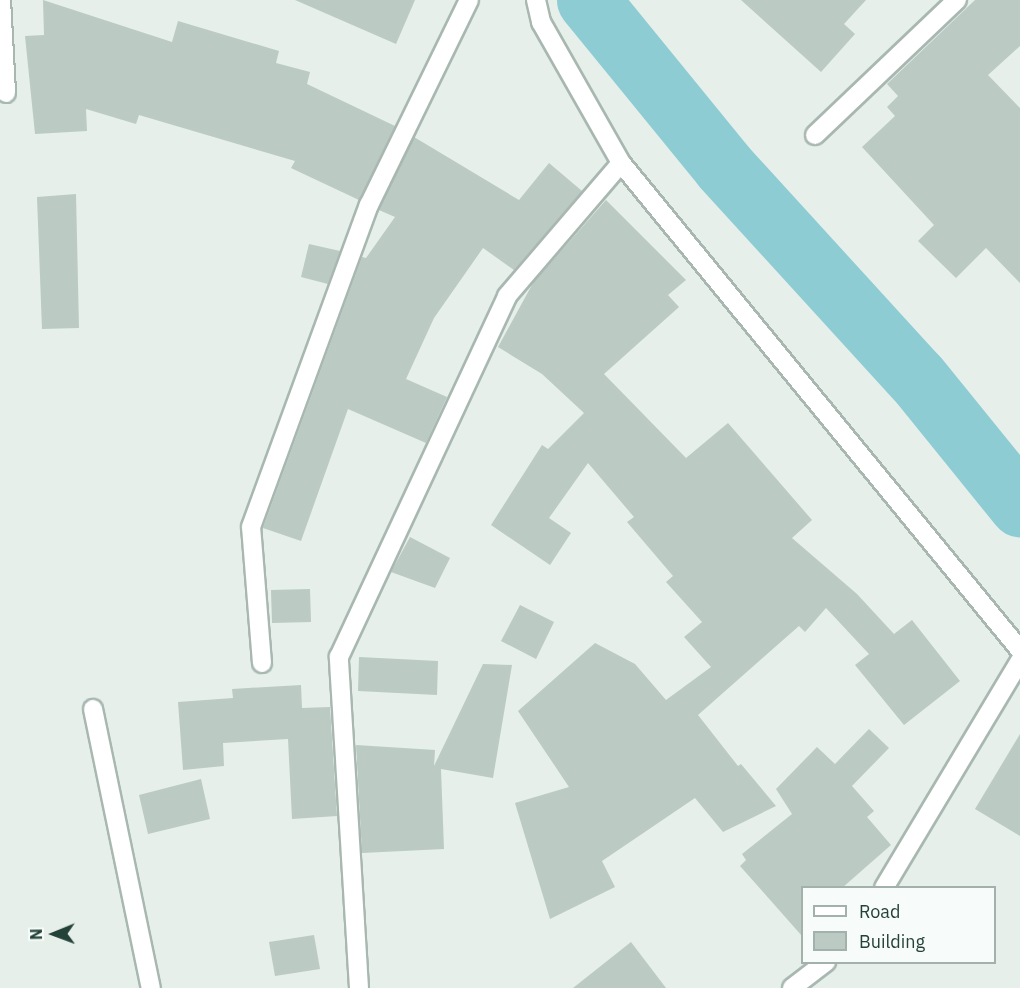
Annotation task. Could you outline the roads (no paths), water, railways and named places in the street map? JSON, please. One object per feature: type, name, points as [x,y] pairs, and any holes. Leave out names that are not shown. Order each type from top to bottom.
[{"type":"street","points":[[1,0],[6,93]]},
{"type":"street","points":[[262,663],[251,527],[369,205],[469,0]]},
{"type":"street","points":[[536,0],[541,22],[621,163],[1020,650]]},
{"type":"street","points":[[816,135],[957,0]]},
{"type":"street","points":[[359,988],[339,657],[507,296],[621,163]]},
{"type":"street","points":[[885,886],[1020,661]]},
{"type":"street","points":[[93,709],[151,988]]},
{"type":"street","points":[[792,988],[825,964]]},
{"type":"waterway","points":[[588,0],[724,167],[917,378],[1020,505]]}]
